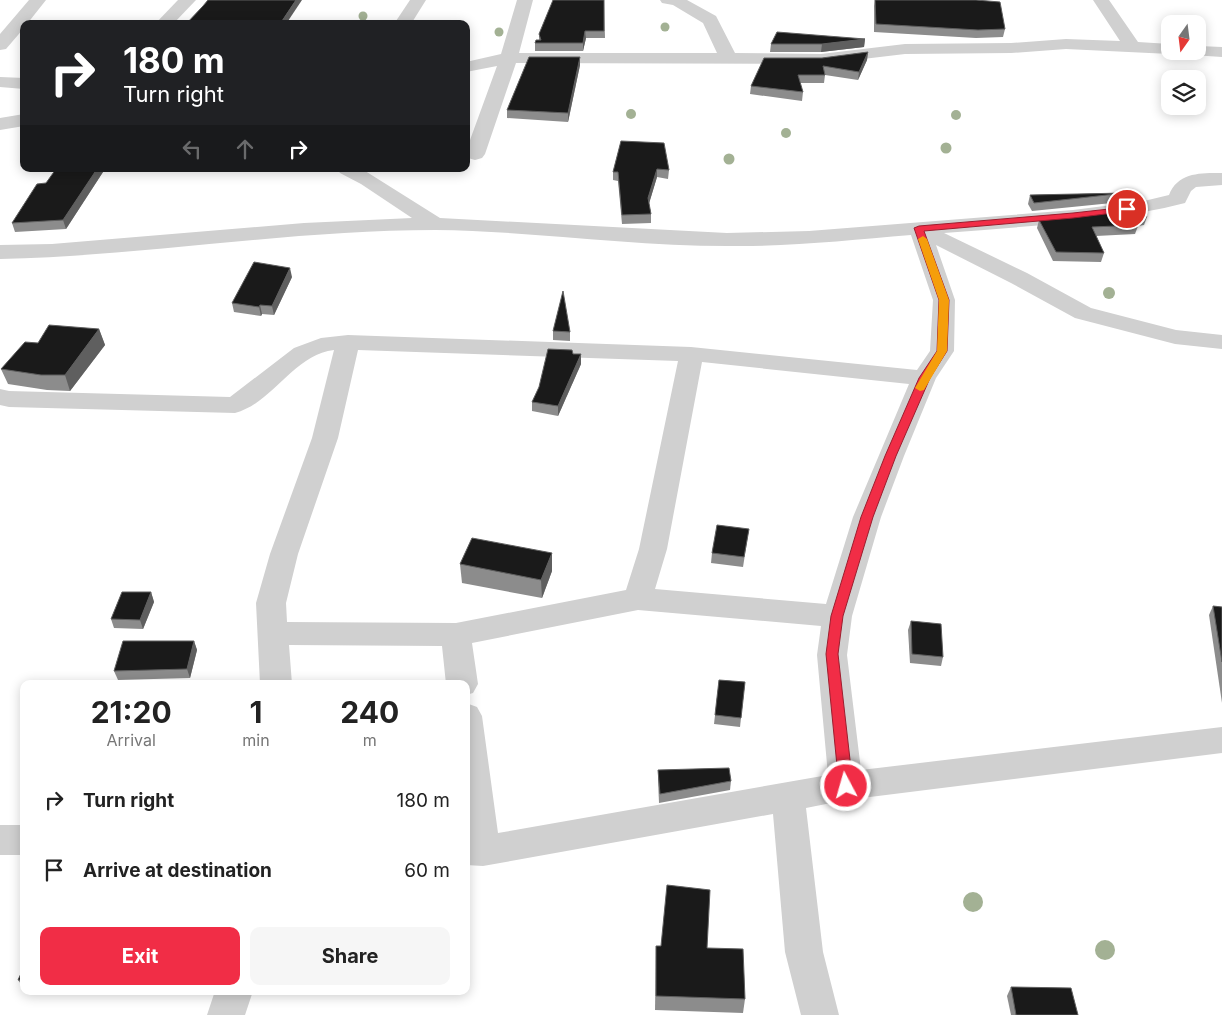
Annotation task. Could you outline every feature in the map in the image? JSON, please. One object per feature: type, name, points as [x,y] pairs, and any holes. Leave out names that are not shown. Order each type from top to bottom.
[{"type":"street","points":[[21,20],[38,0]]},
{"type":"street","points":[[167,20],[188,0]]},
{"type":"street","points":[[405,20],[418,0]]},
{"type":"street","points":[[475,154],[509,58],[525,0]]},
{"type":"street","points":[[668,0],[677,1],[710,20],[729,59]]},
{"type":"street","points":[[1101,0],[1133,47]]},
{"type":"street","points":[[0,45],[20,21]]},
{"type":"street","points":[[470,66],[509,58],[821,59],[905,49],[1011,48],[1066,44],[1161,49]]},
{"type":"street","points":[[1206,51],[1222,52]]},
{"type":"street","points":[[0,82],[20,84]]},
{"type":"street","points":[[0,124],[20,121]]},
{"type":"street","points":[[353,172],[435,224]]},
{"type":"street","points":[[0,252],[70,250],[304,230],[435,224],[727,240],[808,237],[1073,216],[1144,207],[1178,199],[1181,189],[1189,181],[1222,179]]},
{"type":"street","points":[[919,228],[1020,278],[1082,313],[1175,337],[1222,342]]},
{"type":"street","points":[[846,786],[832,654],[837,616],[867,517],[891,456],[924,378],[942,351],[944,300],[919,228]]},
{"type":"street","points":[[0,397],[9,399],[235,406],[249,398],[287,364],[314,347],[348,342],[691,354],[924,378]]},
{"type":"street","points":[[276,680],[271,603],[284,554],[325,438],[348,342]]},
{"type":"street","points":[[638,599],[653,549],[691,354]]},
{"type":"street","points":[[273,633],[456,635],[638,599],[837,616]]},
{"type":"street","points":[[456,635],[462,680]]},
{"type":"street","points":[[470,776],[475,851],[846,786],[1222,740]]},
{"type":"street","points":[[788,797],[804,952],[820,1015]]},
{"type":"street","points":[[0,840],[20,840]]},
{"type":"street","points":[[226,1015],[233,995]]},
{"type":"building","points":[[208,0],[296,0],[283,20],[190,20]]},
{"type":"building","points":[[553,0],[604,0],[604,31],[585,31],[583,43],[535,43],[536,40],[541,40],[539,34]]},
{"type":"building","points":[[875,0],[976,0],[1000,2],[1005,29],[978,30],[876,24]]},
{"type":"building","points":[[777,32],[865,39],[822,44],[771,44]]},
{"type":"building","points":[[868,52],[859,72],[823,66],[825,75],[798,75],[803,92],[751,86],[764,58],[822,58]]},
{"type":"building","points":[[529,57],[580,57],[568,113],[507,110]]},
{"type":"building","points":[[621,141],[664,143],[669,170],[657,169],[648,198],[651,214],[622,215],[618,172],[613,172]]},
{"type":"building","points":[[54,172],[95,172],[63,220],[12,223],[37,184],[46,183]]},
{"type":"building","points":[[1125,193],[1034,203],[1030,195]]},
{"type":"building","points":[[1139,206],[1147,217],[1133,218],[1138,225],[1092,227],[1104,253],[1056,252],[1039,220]]},
{"type":"building","points":[[254,262],[290,268],[272,306],[260,305],[259,307],[232,303]]},
{"type":"building","points":[[563,291],[570,332],[553,331]]},
{"type":"building","points":[[49,325],[99,329],[65,375],[41,375],[1,369],[25,342],[38,343]]},
{"type":"building","points":[[548,349],[572,350],[573,354],[581,354],[558,406],[532,402],[539,387]]},
{"type":"building","points":[[717,525],[749,529],[744,557],[712,553]]},
{"type":"building","points":[[472,538],[552,553],[541,580],[460,564]]},
{"type":"building","points":[[122,592],[151,592],[140,620],[111,619]]},
{"type":"building","points":[[1213,606],[1222,607],[1222,662]]},
{"type":"building","points":[[911,621],[941,624],[943,657],[912,654]]},
{"type":"building","points":[[123,641],[194,641],[187,669],[114,671]]},
{"type":"building","points":[[719,680],[745,682],[741,718],[715,715]]},
{"type":"building","points":[[729,768],[731,781],[660,794],[658,770]]},
{"type":"building","points":[[667,885],[710,890],[707,948],[743,949],[745,999],[656,996],[656,946],[661,946]]},
{"type":"building","points":[[1011,987],[1071,988],[1078,1015],[1016,1015]]},
{"type":"slow traffic","points":[[920,388],[924,378],[942,351],[944,300],[923,239]]},
{"type":"route","points":[[846,786],[832,654],[837,616],[867,517],[891,456],[924,378],[942,351],[944,300],[919,228],[1073,216],[1127,209]]}]
